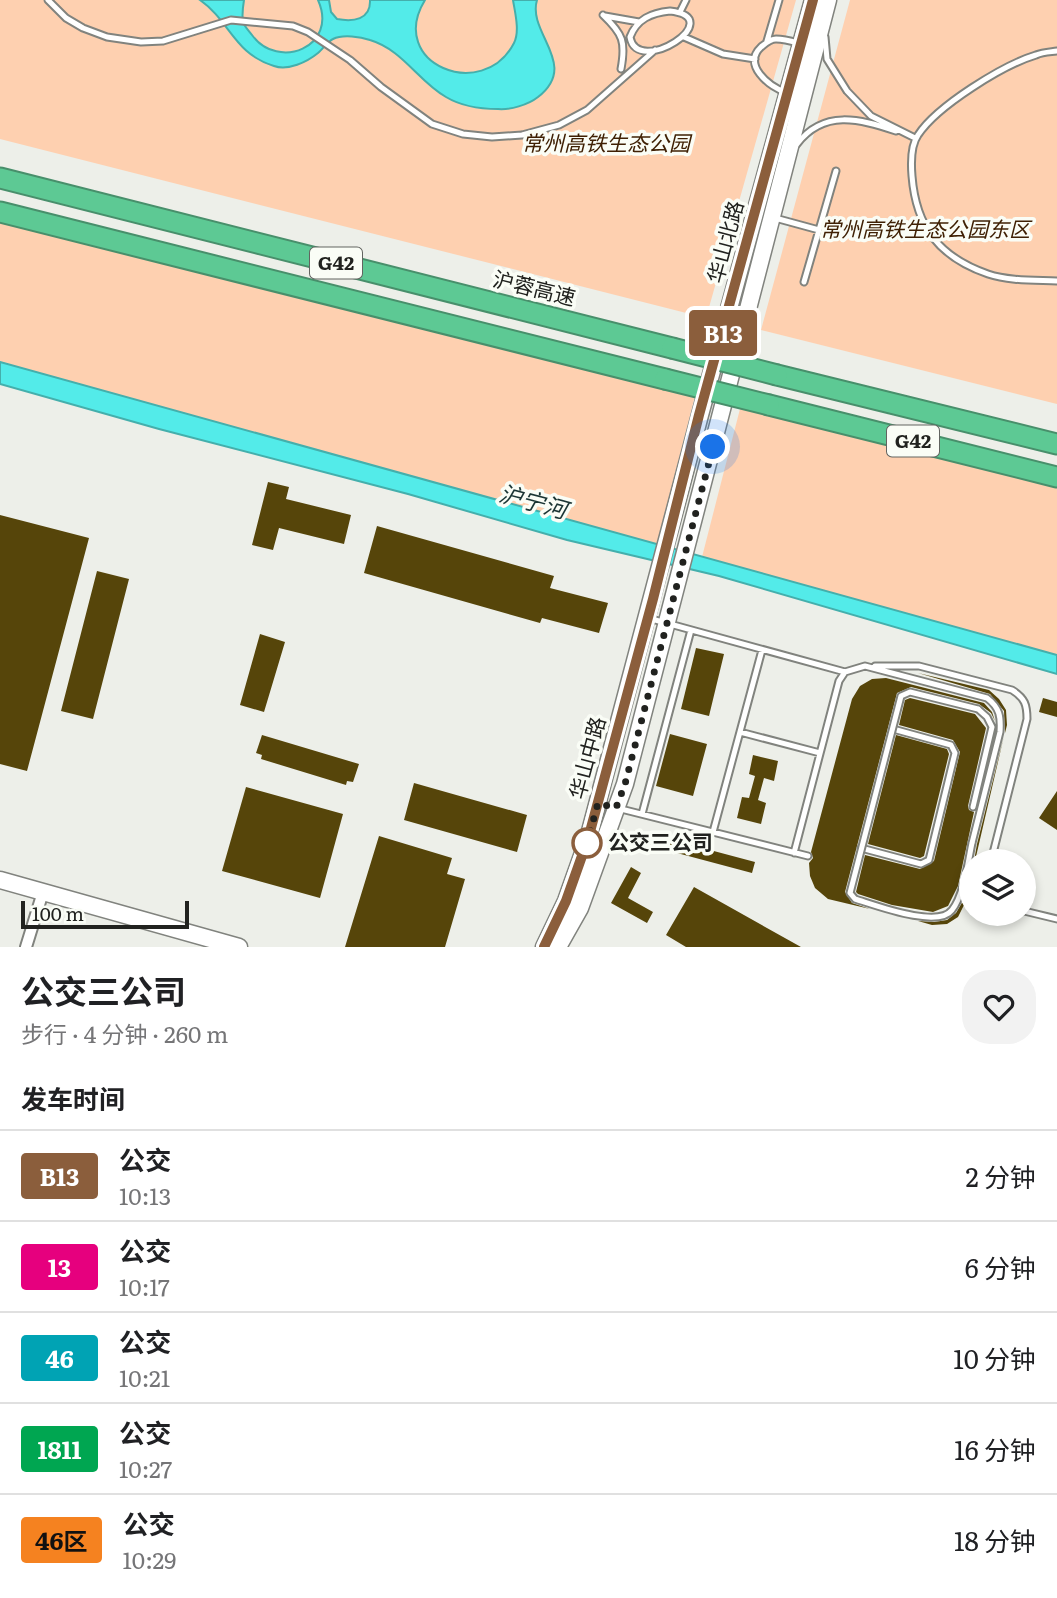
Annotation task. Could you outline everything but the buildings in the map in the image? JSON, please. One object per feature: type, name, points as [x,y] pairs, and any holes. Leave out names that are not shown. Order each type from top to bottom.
[{"type":"highway","name":"沪蓉高速","points":[[0,178],[1057,444]]},
{"type":"highway","name":"G42","points":[[0,212],[1057,477]]},
{"type":"main road","name":"华山北路","points":[[658,576],[813,0]]},
{"type":"main road","name":"华山北路","points":[[679,583],[828,0]]},
{"type":"main road","name":"华山中路","points":[[544,947],[566,901],[588,839],[658,576]]},
{"type":"main road","name":"华山中路","points":[[558,947],[580,908],[625,784],[679,583]]},
{"type":"main road","points":[[0,880],[239,947]]},
{"type":"street","points":[[26,947],[43,892]]},
{"type":"lane","points":[[48,0],[66,18],[83,28],[107,37],[141,42],[163,41],[231,20],[253,20],[293,26],[308,32],[350,60],[381,87],[432,124],[463,134],[492,137],[522,135],[559,125],[587,110],[655,50],[684,37],[689,32],[687,17],[680,12],[661,12],[639,22],[630,37],[621,69],[613,85]]},
{"type":"lane","points":[[680,12],[686,0]]},
{"type":"lane","points":[[779,0],[767,41],[757,51],[755,59],[758,72],[765,82],[788,93]]},
{"type":"lane","points":[[639,22],[603,15],[615,26],[628,45],[655,50]]},
{"type":"lane","points":[[824,18],[827,59],[847,91],[871,116],[915,138]]},
{"type":"lane","points":[[630,37],[631,44],[636,48]]},
{"type":"lane","points":[[684,37],[723,54],[755,59]]},
{"type":"lane","points":[[621,69],[625,51],[623,39]]},
{"type":"lane","points":[[767,41],[776,39],[801,44]]},
{"type":"lane","points":[[1057,51],[1036,54],[1002,70],[931,117],[915,138],[911,164],[914,198],[928,234],[957,260],[989,274],[1057,281]]},
{"type":"lane","points":[[789,155],[806,132],[825,121],[854,120],[915,138]]},
{"type":"lane","points":[[804,282],[836,171]]},
{"type":"lane","points":[[772,218],[819,230]]},
{"type":"lane","points":[[648,618],[845,672],[865,666],[919,666],[1012,690],[1022,696],[1027,707],[1027,719],[994,849]]},
{"type":"lane","points":[[642,814],[691,630]]},
{"type":"lane","points":[[713,832],[762,650]]},
{"type":"lane","points":[[865,666],[987,698],[996,705],[1001,718],[981,809],[958,899],[952,912],[943,918],[929,918],[855,899],[850,892],[901,696],[910,692],[978,709],[987,717],[992,727],[971,806],[981,809]]},
{"type":"lane","points":[[794,853],[839,681],[845,672]]},
{"type":"lane","points":[[861,848],[921,864],[929,860],[955,752],[951,745],[893,729]]},
{"type":"lane","points":[[740,732],[820,753]]},
{"type":"lane","points":[[598,803],[808,856]]},
{"type":"lane","points":[[1036,914],[1057,919]]},
{"type":"green space","name":"常州高铁生态公园","points":[[0,0],[796,0],[706,318],[0,139]]},
{"type":"green space","name":"常州高铁生态公园东区","points":[[850,0],[1057,0],[1057,404],[761,330]]},
{"type":"green space","points":[[0,222],[695,396],[657,544],[0,362]]},
{"type":"green space","points":[[741,405],[1057,486],[1057,655],[702,557]]},
{"type":"water","points":[[200,0],[244,0],[243,22],[252,35],[263,46],[290,52],[303,49],[313,41],[320,30],[322,16],[318,0],[329,0],[331,12],[337,19],[349,20],[364,16],[370,7],[370,0],[425,0],[416,23],[418,42],[428,58],[443,68],[462,73],[482,71],[500,61],[516,38],[513,0],[537,0],[536,13],[554,61],[554,73],[550,85],[534,100],[503,109],[478,108],[452,100],[427,83],[392,51],[362,38],[337,37],[303,62],[291,66],[274,66],[250,54],[219,17]]},
{"type":"water","points":[[0,362],[1057,655],[1057,674],[719,576],[567,540],[408,494],[0,384]]},
{"type":"bus line","name":"B13","points":[[544,947],[566,901],[588,839],[699,415],[813,0]]},
{"type":"place","name":"公交三公司","points":[[587,843]]},
{"type":"route","points":[[587,843],[598,803],[616,808],[625,784],[713,447]]},
{"type":"water label","name":"沪宁河","points":[[533,502]]}]
